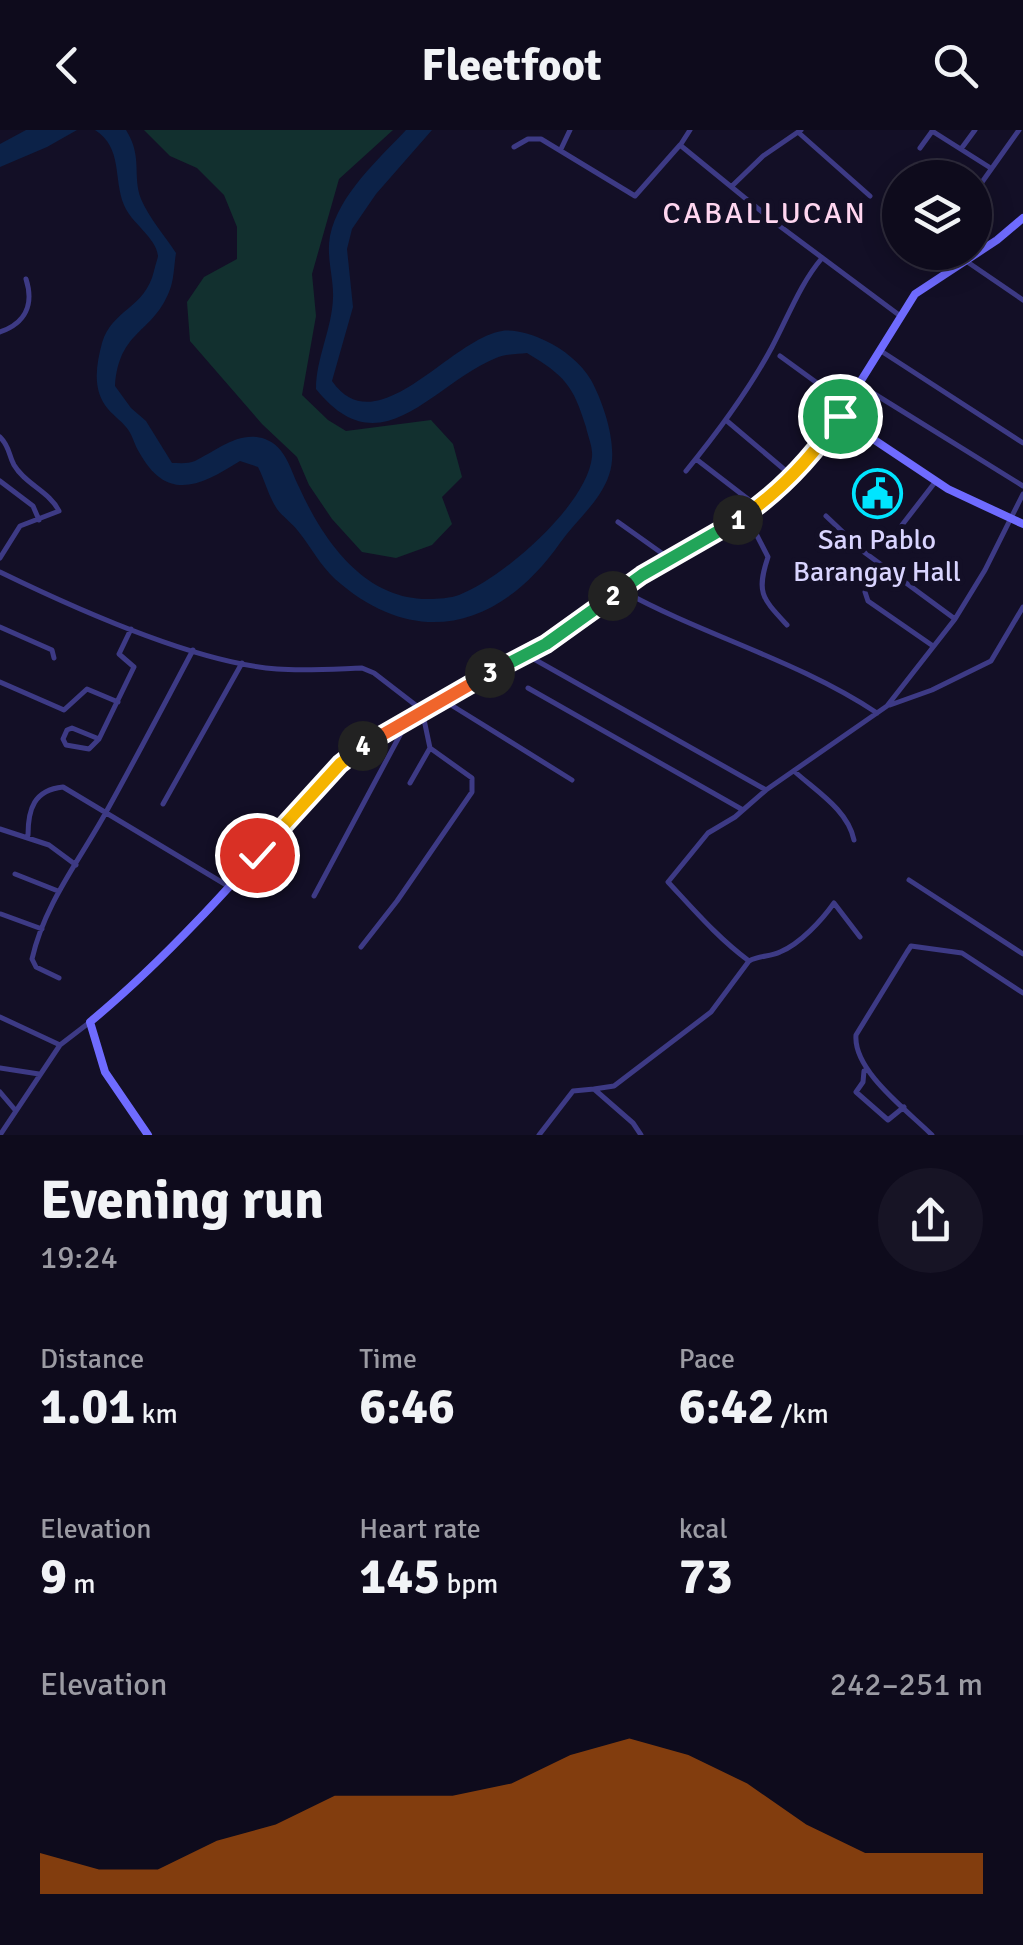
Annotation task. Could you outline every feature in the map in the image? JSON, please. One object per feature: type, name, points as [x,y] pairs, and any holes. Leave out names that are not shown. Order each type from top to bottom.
[{"type":"main road","points":[[992,242],[1023,218]]},
{"type":"main road","points":[[148,1135],[106,1072],[90,1022],[229,887],[340,764],[422,710],[546,644],[621,590],[758,506],[820,448],[899,315],[916,294],[954,270]]},
{"type":"main road","points":[[840,416],[936,480],[1023,524]]},
{"type":"street","points":[[528,139],[530,130]]},
{"type":"street","points":[[541,139],[546,130]]},
{"type":"street","points":[[561,149],[570,130]]},
{"type":"street","points":[[514,148],[528,139],[541,139],[635,196],[690,130]]},
{"type":"street","points":[[920,148],[933,130],[978,160]]},
{"type":"street","points":[[961,149],[975,130]]},
{"type":"street","points":[[992,165],[1018,130]]},
{"type":"street","points":[[732,186],[763,156],[800,132],[870,196]]},
{"type":"street","points":[[680,145],[899,315]]},
{"type":"street","points":[[686,471],[728,420],[771,349],[802,286],[822,258]]},
{"type":"street","points":[[978,270],[1023,300]]},
{"type":"street","points":[[0,332],[18,324],[26,311],[31,294],[26,279]]},
{"type":"street","points":[[879,349],[1023,443]]},
{"type":"street","points":[[780,356],[847,405]]},
{"type":"street","points":[[858,384],[1023,486]]},
{"type":"street","points":[[728,420],[792,476]]},
{"type":"street","points":[[0,437],[10,446],[15,467],[59,511],[20,526],[0,558]]},
{"type":"street","points":[[696,459],[758,506]]},
{"type":"street","points":[[902,526],[936,480]]},
{"type":"street","points":[[0,481],[33,506],[39,520]]},
{"type":"street","points":[[750,961],[717,936],[710,923],[668,882],[708,833],[887,706],[955,619],[1023,494]]},
{"type":"street","points":[[746,514],[768,557],[759,584],[761,592],[787,625]]},
{"type":"street","points":[[826,516],[864,552],[955,619]]},
{"type":"street","points":[[618,522],[670,559]]},
{"type":"street","points":[[0,572],[193,650],[276,669],[362,668],[374,672],[422,710],[430,748],[410,782]]},
{"type":"street","points":[[621,590],[665,614],[828,684],[876,714]]},
{"type":"street","points":[[864,592],[868,601],[934,646]]},
{"type":"street","points":[[887,706],[932,690],[991,661],[1023,607]]},
{"type":"street","points":[[0,626],[52,650],[54,658]]},
{"type":"street","points":[[99,738],[72,728],[66,730],[63,739],[66,745],[90,748],[99,738],[134,668],[119,654],[131,628]]},
{"type":"street","points":[[59,978],[36,967],[32,959],[42,929],[58,891],[106,812],[193,650]]},
{"type":"street","points":[[525,654],[766,790]]},
{"type":"street","points":[[163,804],[242,663]]},
{"type":"street","points":[[0,682],[64,710],[87,689],[118,702]]},
{"type":"street","points":[[528,688],[743,810]]},
{"type":"street","points":[[442,699],[572,780]]},
{"type":"street","points":[[314,896],[410,717]]},
{"type":"street","points":[[361,947],[398,901],[472,792],[472,778],[430,748]]},
{"type":"street","points":[[794,771],[851,824],[854,840]]},
{"type":"street","points":[[28,836],[28,814],[36,798],[49,788],[64,787],[229,887]]},
{"type":"street","points":[[0,829],[48,844],[76,864]]},
{"type":"street","points":[[16,874],[58,891]]},
{"type":"street","points":[[910,880],[1023,954]]},
{"type":"street","points":[[540,1135],[574,1091],[614,1086],[710,1012],[750,961],[780,952],[816,924],[834,903],[860,937]]},
{"type":"street","points":[[1,914],[42,929]]},
{"type":"street","points":[[932,1135],[865,1068],[856,1044],[856,1035],[911,946],[962,953],[1023,993]]},
{"type":"street","points":[[0,1017],[60,1045]]},
{"type":"street","points":[[2,1134],[60,1045],[90,1022]]},
{"type":"street","points":[[0,1068],[39,1074]]},
{"type":"street","points":[[865,1068],[863,1082],[856,1092],[888,1120],[904,1107]]},
{"type":"street","points":[[594,1089],[634,1122],[641,1135]]},
{"type":"street","points":[[0,1092],[16,1111]]},
{"type":"green space","points":[[144,130],[393,130],[339,179],[312,274],[316,316],[302,395],[346,431],[431,420],[453,444],[462,477],[442,497],[452,524],[432,545],[396,558],[362,552],[332,519],[309,485],[297,457],[262,424],[190,341],[187,302],[204,277],[237,259],[237,227],[224,195],[197,168],[170,156]]},
{"type":"water","points":[[26,130],[77,130],[0,167],[0,144]]},
{"type":"water","points":[[95,130],[126,130],[136,157],[141,199],[176,253],[169,292],[154,317],[129,343],[115,386],[146,421],[172,463],[192,462],[246,437],[265,439],[278,447],[320,527],[349,563],[385,589],[406,597],[429,599],[459,595],[519,557],[575,496],[587,476],[592,457],[572,391],[559,375],[527,353],[496,358],[406,414],[385,422],[363,422],[340,412],[316,389],[332,310],[329,244],[335,221],[361,179],[406,130],[432,130],[376,194],[352,229],[347,249],[353,307],[332,381],[350,398],[370,402],[392,396],[482,338],[502,331],[541,339],[577,362],[601,401],[611,439],[612,464],[600,494],[537,572],[485,611],[456,620],[427,622],[396,616],[366,602],[330,574],[277,509],[258,467],[240,461],[198,483],[185,485],[173,484],[150,468],[129,431],[103,402],[97,386],[97,369],[107,332],[150,284],[158,256],[153,243],[124,205],[114,155]]},
{"type":"place","name":"San Pablo Barangay Hall","points":[[877,493]]},
{"type":"district","name":"CABALLUCAN","points":[[765,213]]},
{"type":"route","points":[[257,855],[359,748],[546,644],[642,575],[764,503],[815,452],[840,416]]}]
